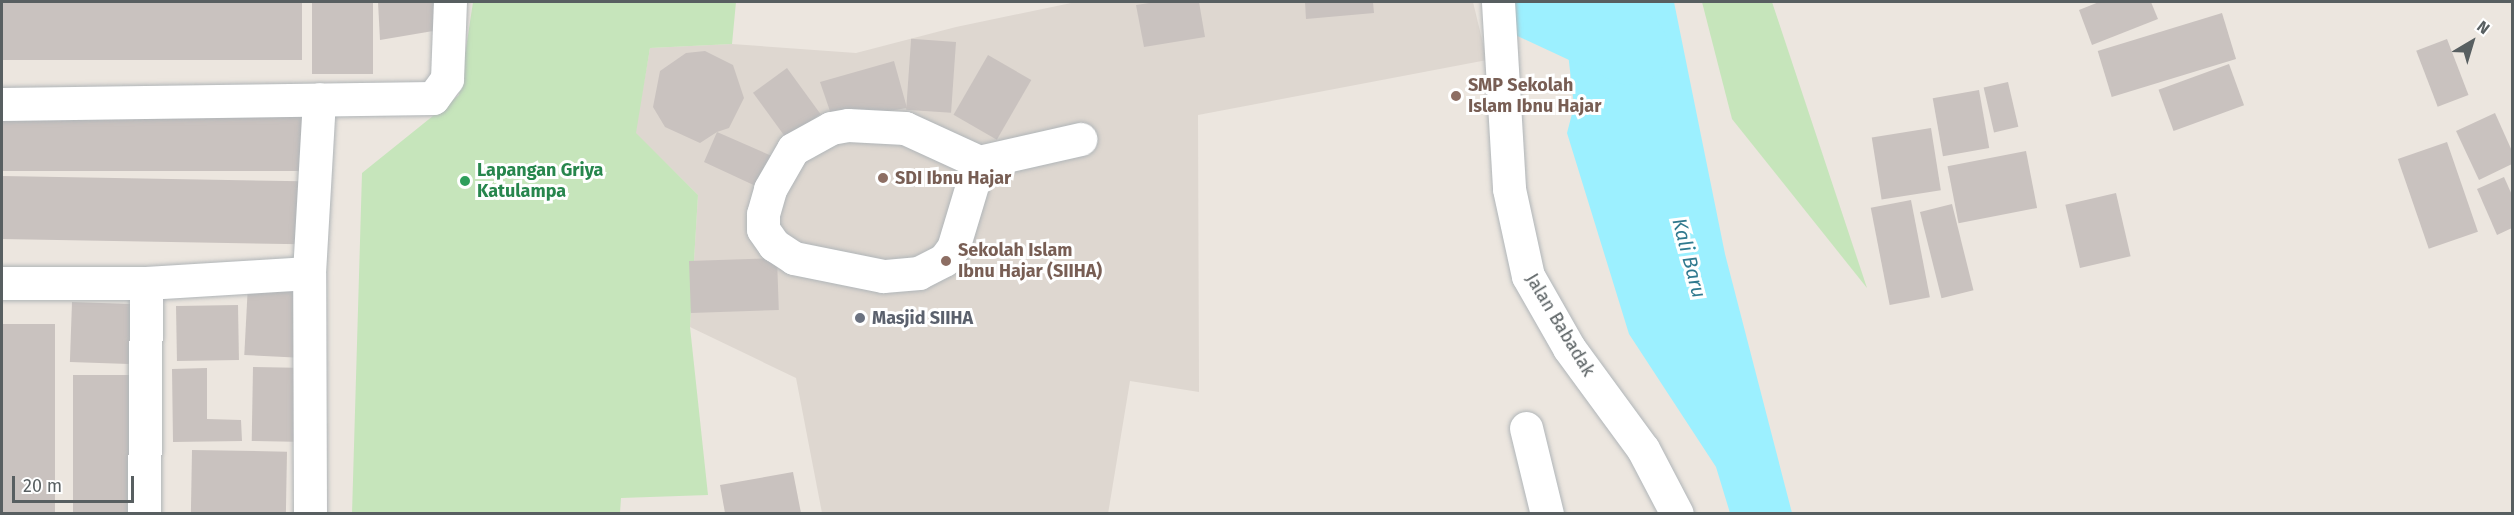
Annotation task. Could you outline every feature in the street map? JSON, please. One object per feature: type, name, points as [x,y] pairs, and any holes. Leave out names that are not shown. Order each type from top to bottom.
[{"type":"street","points":[[2,104],[434,98],[447,78],[450,2]]},
{"type":"street","name":"Jalan Babadak","points":[[1498,4],[1509,189],[1528,276],[1569,348],[1642,449],[1677,513]]},
{"type":"street","points":[[310,513],[309,273],[319,99]]},
{"type":"street","points":[[979,162],[952,248],[944,260],[919,273],[883,276],[794,258],[774,245],[763,229],[763,214],[770,189],[793,149],[831,128],[848,124],[905,128],[979,162],[1080,139]]},
{"type":"street","points":[[2,283],[146,284],[309,273]]},
{"type":"street","points":[[144,513],[146,284]]},
{"type":"street","points":[[1526,428],[1547,513]]},
{"type":"shaded area","name":"Sekolah Islam Ibnu Hajar (SIIHA)","points":[[1076,2],[1473,2],[1487,60],[1198,115],[1199,392],[1130,381],[1108,514],[822,513],[796,378],[690,327],[698,195],[635,133],[650,48],[732,44],[856,53],[956,27]]},
{"type":"green space","points":[[473,2],[736,2],[732,44],[650,48],[636,133],[698,195],[690,327],[708,495],[621,498],[620,513],[352,514],[362,173],[459,95]]},
{"type":"green space","points":[[1702,2],[1772,2],[1867,288],[1732,119]]},
{"type":"water","name":"Kali Baru","points":[[1578,2],[1674,2],[1725,254],[1792,513],[1730,513],[1716,467],[1629,334],[1567,133],[1574,106],[1564,18]]},
{"type":"building","points":[[2,2],[302,2],[302,60],[2,60]]},
{"type":"building","points":[[312,2],[373,2],[373,74],[312,74]]},
{"type":"building","points":[[378,2],[437,2],[439,30],[380,40]]},
{"type":"building","points":[[1156,2],[1199,2],[1205,37],[1144,47],[1136,5]]},
{"type":"building","points":[[1305,2],[1373,2],[1374,13],[1306,19]]},
{"type":"building","points":[[2099,2],[2151,2],[2158,19],[2092,45],[2079,10]]},
{"type":"building","points":[[2222,13],[2236,59],[2112,97],[2098,51]]},
{"type":"building","points":[[911,39],[956,42],[951,113],[906,110]]},
{"type":"building","points":[[2447,39],[2469,95],[2438,107],[2416,51]]},
{"type":"building","points":[[705,51],[733,65],[744,98],[729,128],[717,132],[700,143],[665,127],[653,107],[660,71],[686,53]]},
{"type":"building","points":[[988,55],[1031,80],[997,140],[954,115]]},
{"type":"building","points":[[894,61],[907,108],[833,120],[820,82]]},
{"type":"building","points":[[2229,64],[2244,105],[2174,131],[2159,90]]},
{"type":"building","points":[[787,68],[821,114],[787,139],[753,93]]},
{"type":"building","points":[[2008,82],[2018,127],[1994,132],[1984,88]]},
{"type":"building","points":[[1979,90],[1989,148],[1943,156],[1933,98]]},
{"type":"building","points":[[2,108],[302,108],[302,171],[2,171]]},
{"type":"building","points":[[2495,113],[2512,151],[2512,164],[2479,180],[2456,131]]},
{"type":"building","points":[[1931,128],[1941,190],[1882,200],[1872,137]]},
{"type":"building","points":[[717,132],[774,157],[760,188],[704,162]]},
{"type":"building","points":[[2447,142],[2478,232],[2429,249],[2398,159]]},
{"type":"building","points":[[2026,151],[2037,208],[1959,223],[1947,166]]},
{"type":"building","points":[[2,176],[302,181],[301,244],[2,239]]},
{"type":"building","points":[[2504,177],[2512,195],[2512,228],[2497,235],[2477,189]]},
{"type":"building","points":[[2116,193],[2131,256],[2080,268],[2065,205]]},
{"type":"building","points":[[1911,200],[1930,297],[1890,305],[1871,208]]},
{"type":"building","points":[[1952,204],[1974,290],[1942,298],[1920,212]]},
{"type":"building","points":[[777,258],[779,310],[691,313],[689,261]]},
{"type":"building","points":[[248,284],[303,287],[299,358],[244,355]]},
{"type":"building","points":[[72,302],[131,304],[129,364],[70,362]]},
{"type":"building","points":[[238,305],[239,360],[177,361],[176,306]]},
{"type":"building","points":[[2,324],[55,324],[55,513],[2,513]]},
{"type":"building","points":[[253,367],[308,368],[307,442],[252,441]]},
{"type":"building","points":[[207,368],[207,419],[241,420],[242,441],[173,442],[172,369]]},
{"type":"building","points":[[73,375],[130,375],[130,513],[73,513]]},
{"type":"building","points":[[192,450],[287,452],[286,514],[191,513]]},
{"type":"building","points":[[793,472],[801,513],[725,513],[720,485]]},
{"type":"waterway","points":[[1532,2],[1631,48]]},
{"type":"place","name":"SMP Sekolah Islam Ibnu Hajar","points":[[1456,96]]},
{"type":"place","name":"SDI Ibnu Hajar","points":[[883,178]]},
{"type":"place","name":"Lapangan Griya Katulampa","points":[[465,181]]},
{"type":"place","name":"Sekolah Islam Ibnu Hajar (SIIHA)","points":[[946,261]]},
{"type":"place","name":"Masjid SIIHA","points":[[860,318]]}]
